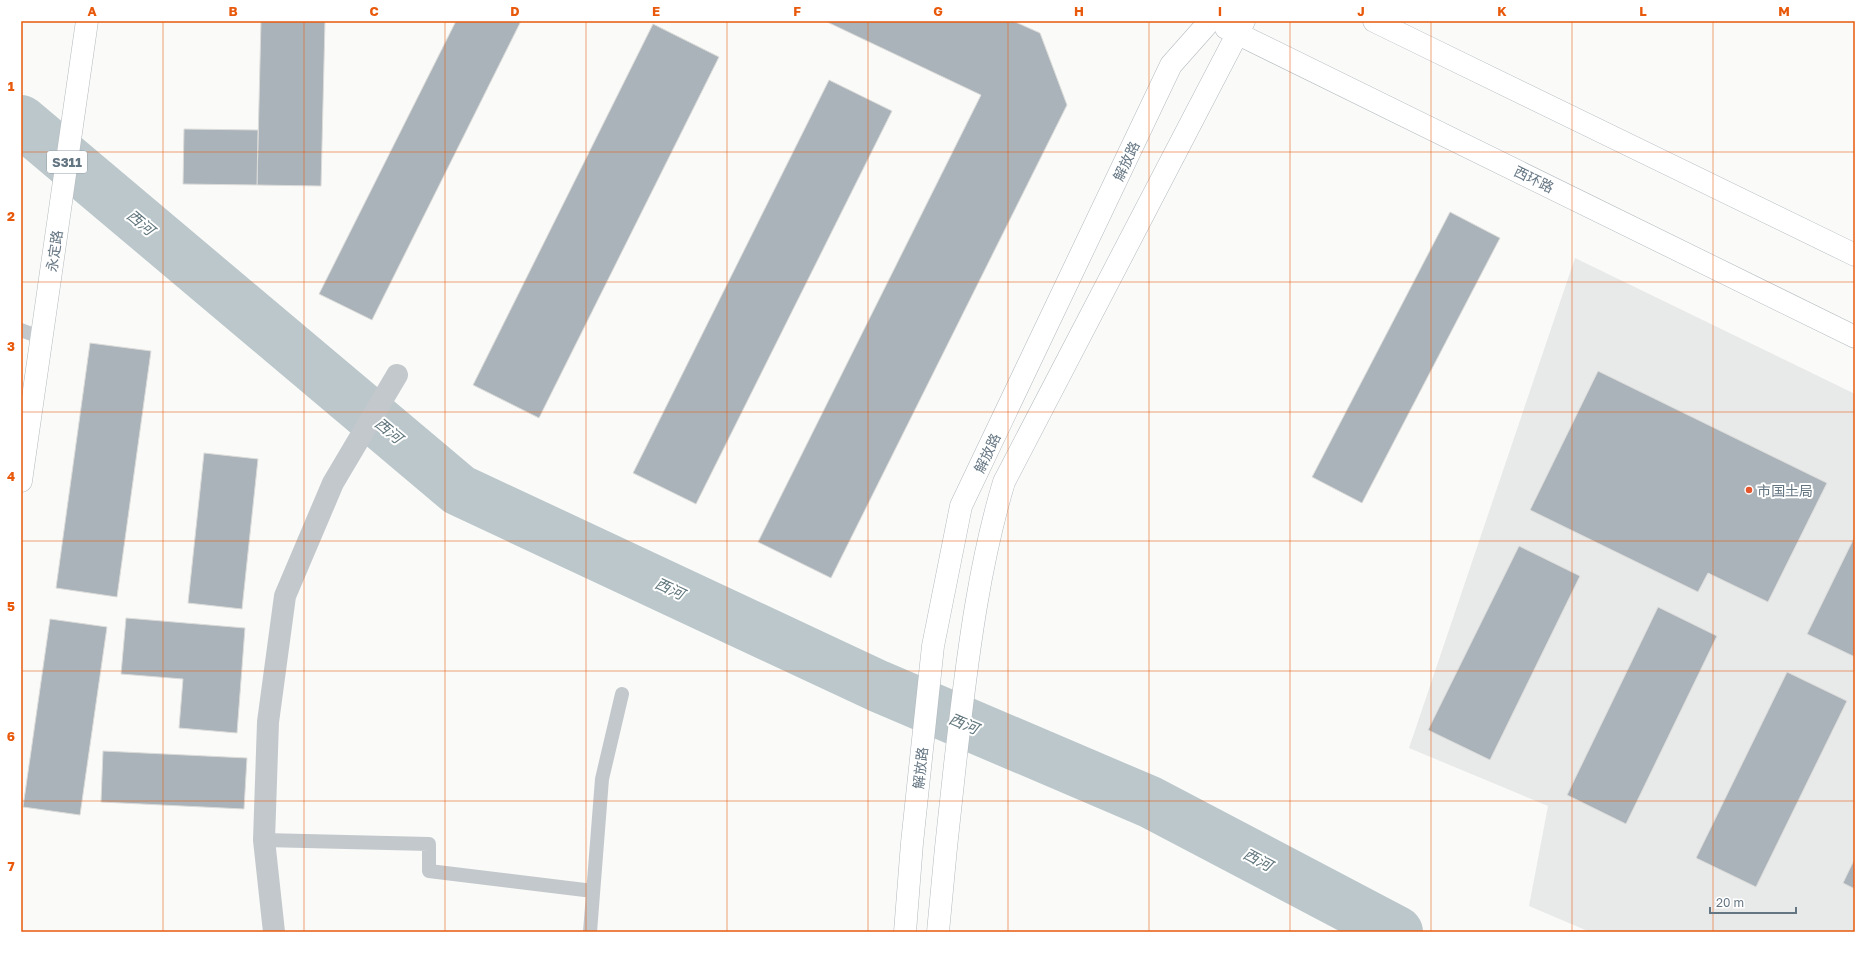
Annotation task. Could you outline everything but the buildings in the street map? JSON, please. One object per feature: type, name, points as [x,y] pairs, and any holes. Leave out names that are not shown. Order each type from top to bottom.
[{"type":"street","name":"永定路","points":[[21,481],[87,21]]},
{"type":"street","name":"西环路","points":[[1212,21],[1241,27],[1855,337]]},
{"type":"street","name":"解放路","points":[[905,932],[912,843],[933,646],[961,506],[1171,66],[1212,21]]},
{"type":"street","points":[[1374,21],[1855,255]]},
{"type":"street","name":"解放路","points":[[938,932],[946,842],[967,660],[991,526],[1004,482],[1241,27]]},
{"type":"street","points":[[274,932],[264,840],[268,722],[285,596],[333,483],[397,375]]},
{"type":"lane","points":[[21,330],[42,338]]},
{"type":"lane","points":[[590,932],[602,779],[622,694]]},
{"type":"lane","points":[[264,840],[429,844],[429,871],[593,891]]},
{"type":"shaded area","points":[[1575,258],[1855,394],[1855,932],[1590,932],[1529,906],[1548,806],[1409,748]]},
{"type":"waterway","name":"西河","points":[[21,121],[459,490],[878,686],[1150,802],[1397,932]]},
{"type":"place","name":"市国土局","points":[[1749,490]]}]
